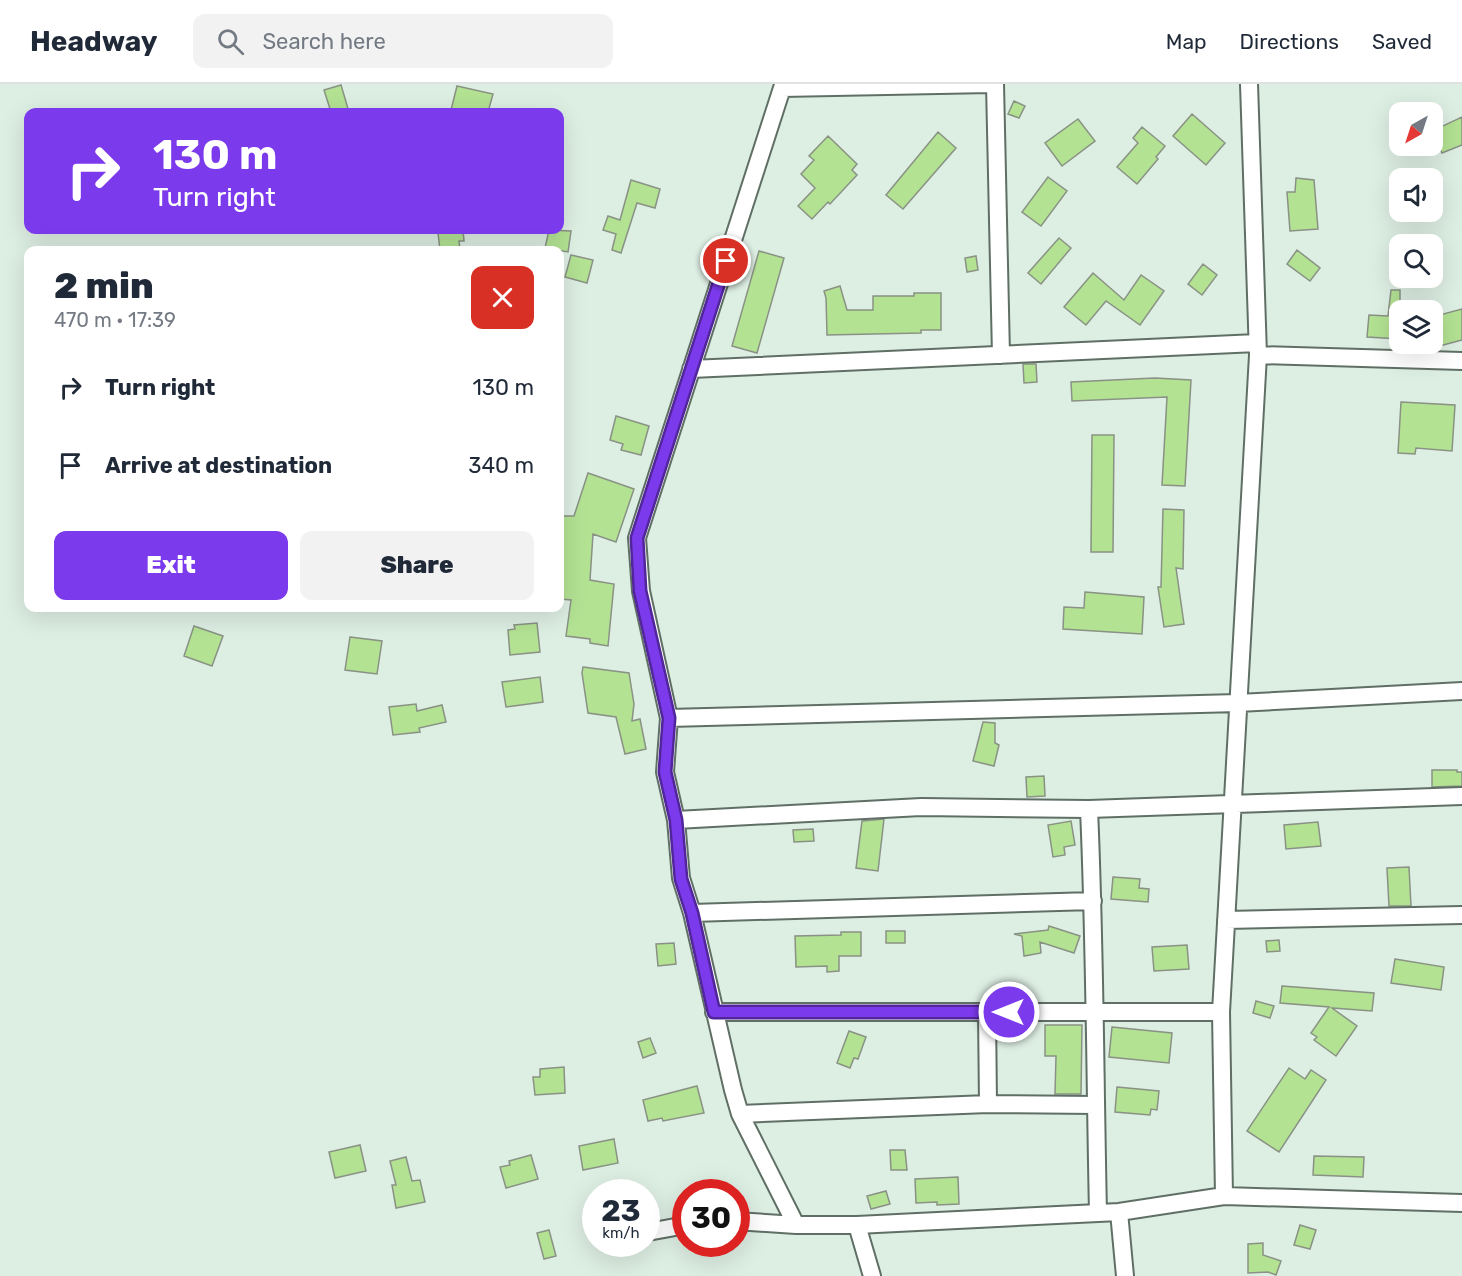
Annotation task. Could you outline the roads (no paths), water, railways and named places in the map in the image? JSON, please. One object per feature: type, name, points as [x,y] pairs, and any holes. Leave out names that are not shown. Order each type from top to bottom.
[{"type":"street","points":[[796,1225],[740,1114],[692,913],[681,879],[676,820],[665,772],[669,718],[640,591],[637,538],[782,86],[993,84],[1001,355]]},
{"type":"street","points":[[1224,1196],[1221,1012],[1258,349],[1249,84]]},
{"type":"street","points":[[691,369],[1001,355],[1258,349],[1462,361]]},
{"type":"street","points":[[669,718],[1238,703],[1462,691]]},
{"type":"street","points":[[676,820],[921,807],[1089,809],[1232,806],[1462,796]]},
{"type":"street","points":[[1089,809],[1096,1012],[1098,1213]]},
{"type":"street","points":[[692,913],[1093,901]]},
{"type":"street","points":[[1226,920],[1462,915]]},
{"type":"street","points":[[714,1012],[1221,1012]]},
{"type":"street","points":[[987,1012],[988,1104]]},
{"type":"street","points":[[740,1114],[988,1104],[1096,1105]]},
{"type":"street","points":[[750,1222],[857,1225],[1119,1212],[1224,1196],[1462,1203]]},
{"type":"street","points":[[1119,1212],[1125,1276]]},
{"type":"street","points":[[857,1225],[872,1276]]}]
